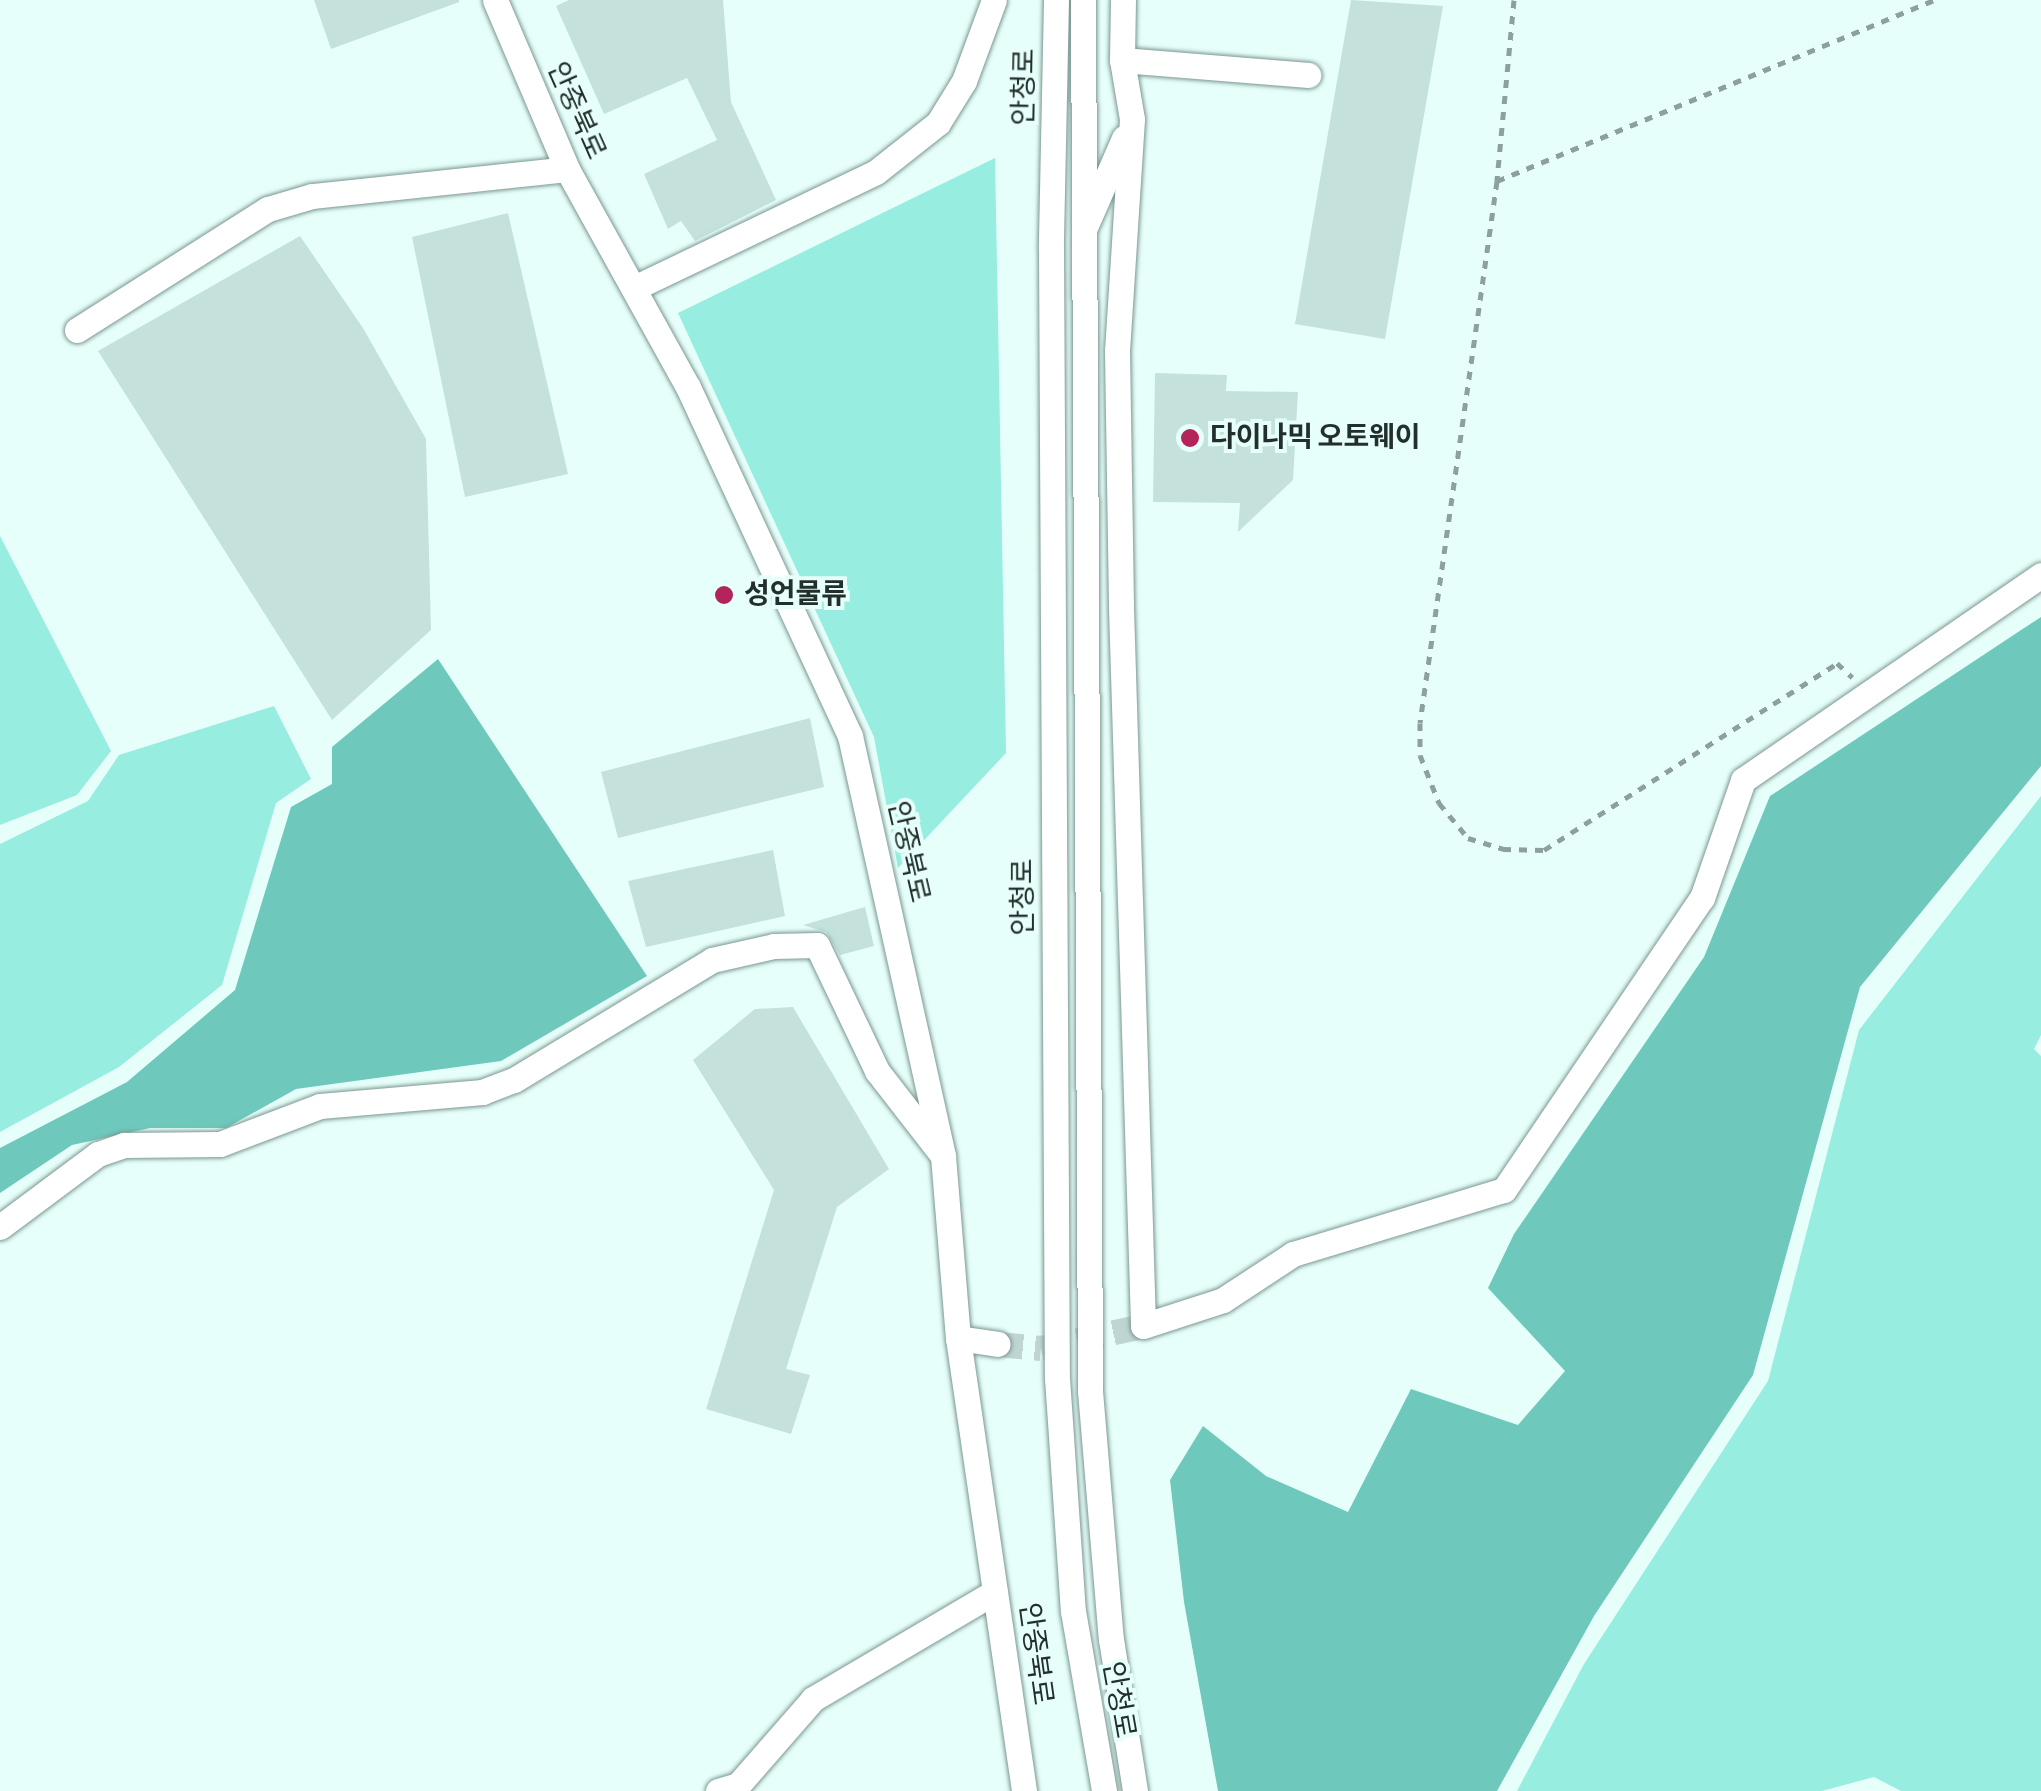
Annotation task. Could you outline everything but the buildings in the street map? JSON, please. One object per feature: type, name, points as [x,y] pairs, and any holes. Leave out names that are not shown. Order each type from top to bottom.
[{"type":"street","name":"안중북로","points":[[495,0],[567,169],[688,387],[850,736],[943,1156],[958,1338],[1024,1791]]},
{"type":"street","points":[[634,288],[876,172],[938,123],[964,82],[994,0]]},
{"type":"street","name":"안청로","points":[[1056,0],[1051,248],[1057,1378],[1072,1611],[1104,1791]]},
{"type":"street","name":"안청로","points":[[1083,0],[1081,235],[1090,1391],[1111,1639],[1134,1791]]},
{"type":"street","points":[[1123,0],[1122,60],[1132,120],[1117,351],[1142,1326],[1223,1300],[1293,1254],[1504,1190],[1702,898],[1743,780],[1865,690],[2041,575]]},
{"type":"street","points":[[1122,60],[1308,75]]},
{"type":"street","points":[[1081,235],[1132,120]]},
{"type":"street","points":[[77,330],[268,210],[312,196],[567,169]]},
{"type":"street","points":[[0,1227],[98,1154],[124,1145],[220,1144],[320,1106],[482,1092],[514,1080],[712,960],[774,946],[817,945],[877,1071],[943,1156]]},
{"type":"street","points":[[958,1338],[998,1344]]},
{"type":"street","points":[[718,1791],[738,1784],[812,1699],[996,1592]]},
{"type":"path","points":[[1514,0],[1498,181],[1420,723],[1420,755],[1440,803],[1468,838],[1503,849],[1544,850],[1837,663],[1865,690]]},
{"type":"path","points":[[1498,181],[1934,0]]},
{"type":"green space","points":[[995,158],[1006,753],[898,868],[874,737],[678,313]]},
{"type":"green space","points":[[0,536],[111,751],[77,795],[0,825]]},
{"type":"green space","points":[[2041,617],[2041,766],[1860,987],[1753,1375],[1594,1616],[1497,1791],[1218,1791],[1184,1602],[1170,1480],[1203,1426],[1266,1476],[1348,1512],[1411,1389],[1518,1425],[1565,1371],[1488,1288],[1514,1234],[1704,957],[1770,796]]},
{"type":"green space","points":[[438,659],[647,976],[501,1061],[296,1089],[226,1128],[150,1128],[72,1145],[0,1193],[0,1148],[127,1082],[235,990],[291,807],[332,784],[332,747]]},
{"type":"green space","points":[[274,706],[311,779],[276,803],[222,985],[119,1067],[0,1132],[0,844],[88,801],[119,755]]},
{"type":"green space","points":[[2041,796],[2041,1035],[2034,1049],[2041,1056],[2041,1791],[1901,1791],[1874,1777],[1822,1791],[1517,1791],[1584,1664],[1768,1381],[1859,1030]]},
{"type":"tunnel","points":[[998,1344],[1041,1348],[1143,1326]]},
{"type":"place","name":"다이나믹 오토웨이","points":[[1190,438]]},
{"type":"place","name":"성언물류","points":[[724,595]]}]
